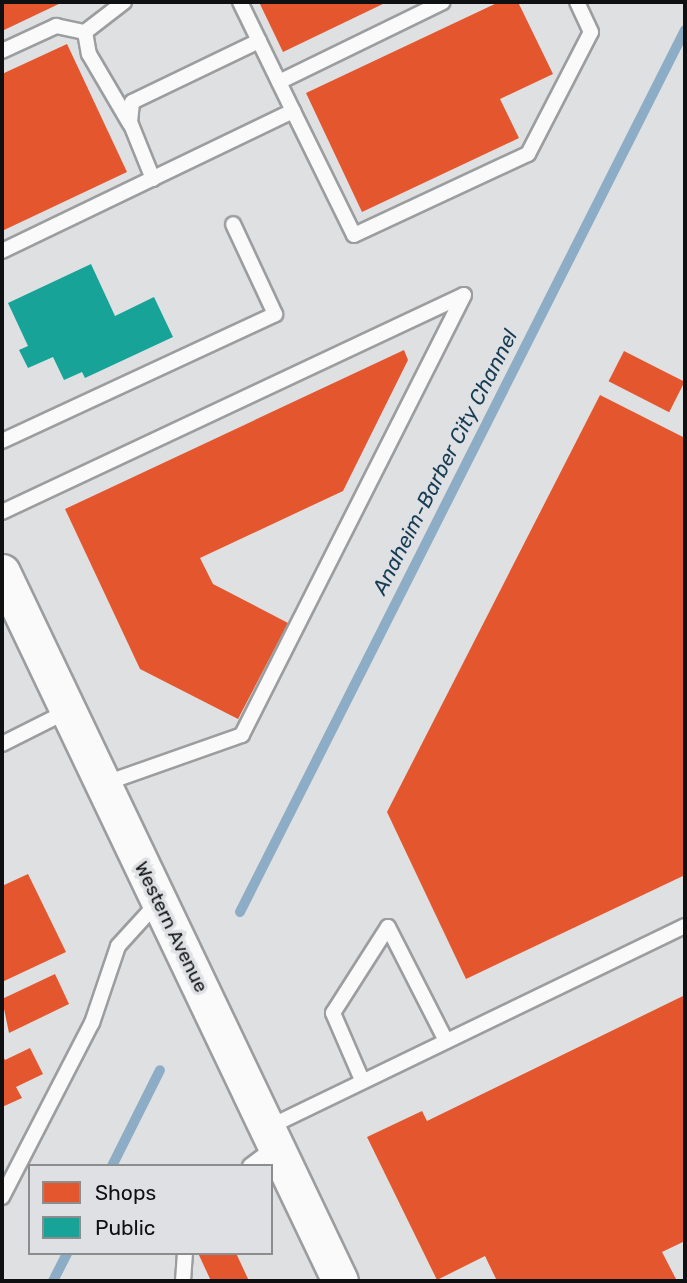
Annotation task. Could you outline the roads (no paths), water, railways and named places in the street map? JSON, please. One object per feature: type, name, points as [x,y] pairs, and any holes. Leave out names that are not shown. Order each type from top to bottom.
[{"type":"street","name":"Western Avenue","points":[[2,572],[159,901],[264,1146],[341,1281]]},
{"type":"lane","points":[[2,51],[56,26],[85,32],[124,2]]},
{"type":"lane","points":[[240,2],[354,235],[528,154],[591,32],[577,2]]},
{"type":"lane","points":[[279,82],[436,3]]},
{"type":"lane","points":[[85,32],[89,54],[132,126],[153,179]]},
{"type":"lane","points":[[132,126],[132,102],[259,41]]},
{"type":"lane","points":[[2,251],[293,111]]},
{"type":"lane","points":[[2,441],[275,314],[233,224]]},
{"type":"lane","points":[[2,512],[464,295],[242,735],[103,783]]},
{"type":"lane","points":[[2,744],[68,712]]},
{"type":"lane","points":[[2,1197],[92,1023],[118,946],[159,901]]},
{"type":"lane","points":[[264,1146],[362,1080],[685,926]]},
{"type":"lane","points":[[362,1080],[333,1013],[388,927],[446,1041]]},
{"type":"lane","points":[[183,1281],[185,1255]]},
{"type":"waterway","name":"Anaheim-Barber City Channel","points":[[240,912],[685,30]]},
{"type":"waterway","name":"Anaheim-Barber City Channel","points":[[113,1164],[160,1070]]},
{"type":"waterway","name":"Anaheim-Barber City Channel","points":[[53,1281],[66,1255]]}]
